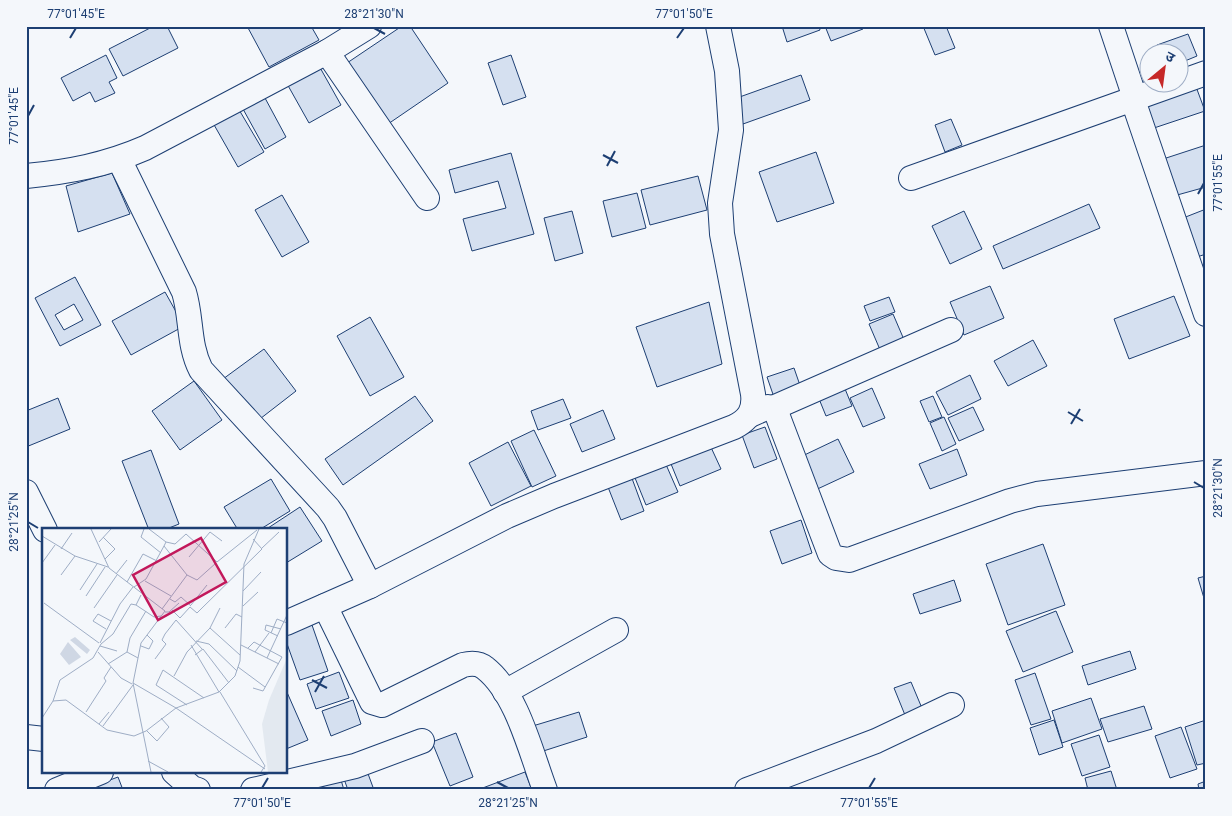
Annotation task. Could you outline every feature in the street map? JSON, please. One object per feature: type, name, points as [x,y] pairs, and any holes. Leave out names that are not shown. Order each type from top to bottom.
[{"type":"street","points":[[26,176],[70,172],[119,159],[145,148],[327,52],[369,26]]},
{"type":"street","points":[[718,26],[727,71],[731,130],[720,203],[722,234],[753,394],[753,406],[750,415]]},
{"type":"street","points":[[1111,26],[1135,98],[1136,109],[1206,314]]},
{"type":"street","points":[[327,52],[427,198]]},
{"type":"street","points":[[910,178],[1206,73]]},
{"type":"street","points":[[119,159],[184,292],[189,307],[193,356],[201,370],[328,508],[370,586]]},
{"type":"street","points":[[288,622],[370,586],[508,516],[554,496],[734,427],[750,415],[768,407],[774,408],[951,330]]},
{"type":"street","points":[[774,408],[830,554],[849,560],[1010,501],[1037,494],[1206,473]]},
{"type":"street","points":[[26,492],[44,528]]},
{"type":"street","points":[[325,606],[372,702],[376,705],[382,705],[463,665],[471,663],[485,668],[505,692],[518,717],[545,790]]},
{"type":"street","points":[[505,692],[616,630]]},
{"type":"street","points":[[747,790],[876,741],[952,705]]},
{"type":"street","points":[[26,737],[42,739]]},
{"type":"street","points":[[259,789],[355,766],[422,741]]},
{"type":"street","points":[[66,782],[94,774]]},
{"type":"street","points":[[176,774],[192,788],[198,790]]},
{"type":"building","points":[[154,26],[167,26],[178,48],[123,76],[109,49]]},
{"type":"building","points":[[247,26],[311,26],[319,40],[269,67]]},
{"type":"building","points":[[402,26],[410,26],[448,83],[388,124],[347,63]]},
{"type":"building","points":[[782,26],[819,26],[820,30],[787,42]]},
{"type":"building","points":[[825,26],[862,26],[863,29],[831,41]]},
{"type":"building","points":[[923,26],[946,26],[955,48],[935,55]]},
{"type":"building","points":[[1188,34],[1197,56],[1190,59],[1190,42],[1165,42]]},
{"type":"building","points":[[106,55],[117,78],[109,82],[115,93],[95,102],[90,92],[73,101],[61,78]]},
{"type":"building","points":[[511,55],[526,97],[503,105],[488,63]]},
{"type":"building","points":[[318,64],[341,105],[309,123],[286,82]]},
{"type":"building","points":[[801,75],[810,100],[743,124],[734,99]]},
{"type":"building","points":[[1195,84],[1205,111],[1148,130],[1139,106],[1175,92],[1190,92],[1190,86]]},
{"type":"building","points":[[265,98],[286,137],[265,149],[243,109]]},
{"type":"building","points":[[238,108],[264,152],[238,167],[213,123]]},
{"type":"building","points":[[951,119],[962,145],[945,152],[935,125]]},
{"type":"building","points":[[1206,145],[1206,187],[1170,197],[1157,161]]},
{"type":"building","points":[[816,152],[834,203],[777,222],[759,172]]},
{"type":"building","points":[[511,153],[534,234],[472,251],[463,219],[506,208],[498,181],[455,193],[449,170]]},
{"type":"building","points":[[112,173],[130,214],[78,232],[66,186]]},
{"type":"building","points":[[698,176],[707,210],[650,225],[641,190]]},
{"type":"building","points":[[637,193],[646,228],[612,237],[603,201]]},
{"type":"building","points":[[282,195],[309,242],[282,257],[255,210]]},
{"type":"building","points":[[1089,204],[1100,228],[1003,269],[993,246]]},
{"type":"building","points":[[1206,209],[1206,254],[1191,259],[1178,220]]},
{"type":"building","points":[[572,211],[583,253],[555,261],[544,218]]},
{"type":"building","points":[[964,211],[982,249],[950,264],[932,226]]},
{"type":"building","points":[[75,277],[101,325],[60,346],[35,298]],"holes":[[[74,304],[83,320],[64,330],[55,315]]]},
{"type":"building","points":[[990,286],[1004,318],[964,335],[950,302]]},
{"type":"building","points":[[165,292],[184,326],[131,355],[112,321]]},
{"type":"building","points":[[1174,296],[1190,336],[1129,359],[1114,319]]},
{"type":"building","points":[[889,297],[895,312],[870,321],[864,306]]},
{"type":"building","points":[[709,302],[722,364],[657,387],[636,327]]},
{"type":"building","points":[[893,314],[905,342],[881,352],[869,324]]},
{"type":"building","points":[[370,317],[404,377],[370,396],[337,336]]},
{"type":"building","points":[[1033,340],[1047,366],[1008,386],[994,361]]},
{"type":"building","points":[[264,349],[296,391],[256,422],[223,379]]},
{"type":"building","points":[[794,368],[803,394],[776,403],[767,377]]},
{"type":"building","points":[[970,375],[981,399],[948,415],[936,392]]},
{"type":"building","points":[[841,379],[852,406],[826,416],[815,389]]},
{"type":"building","points":[[194,381],[222,420],[180,450],[152,411]]},
{"type":"building","points":[[872,388],[885,418],[863,427],[850,398]]},
{"type":"building","points":[[415,396],[433,421],[343,485],[325,459]]},
{"type":"building","points":[[933,396],[942,417],[929,422],[920,401]]},
{"type":"building","points":[[58,398],[70,429],[26,447],[26,411]]},
{"type":"building","points":[[563,399],[571,418],[538,430],[531,411]]},
{"type":"building","points":[[973,407],[984,430],[959,441],[948,418]]},
{"type":"building","points":[[603,410],[615,439],[582,452],[570,424]]},
{"type":"building","points":[[944,417],[956,444],[942,451],[930,423]]},
{"type":"building","points":[[765,427],[777,459],[754,468],[742,435]]},
{"type":"building","points":[[534,430],[556,476],[532,487],[511,441]]},
{"type":"building","points":[[838,439],[854,472],[811,492],[796,459]]},
{"type":"building","points":[[508,442],[531,486],[491,506],[469,463]]},
{"type":"building","points":[[709,443],[721,469],[680,486],[669,459]]},
{"type":"building","points":[[957,449],[967,475],[930,489],[919,464]]},
{"type":"building","points":[[151,450],[179,524],[169,528],[148,528],[122,461]]},
{"type":"building","points":[[664,460],[678,492],[646,505],[633,473]]},
{"type":"building","points":[[630,473],[644,511],[621,520],[606,482]]},
{"type":"building","points":[[271,479],[290,511],[262,528],[237,528],[224,507]]},
{"type":"building","points":[[300,507],[322,541],[288,562],[288,528],[268,528]]},
{"type":"building","points":[[801,520],[812,553],[782,564],[770,531]]},
{"type":"building","points":[[1043,544],[1065,605],[1008,625],[986,564]]},
{"type":"building","points":[[1206,576],[1206,605],[1198,578]]},
{"type":"building","points":[[954,580],[961,601],[920,614],[913,594]]},
{"type":"building","points":[[1056,611],[1073,652],[1023,672],[1006,631]]},
{"type":"building","points":[[312,625],[328,671],[300,680],[288,647],[288,633]]},
{"type":"building","points":[[1130,651],[1136,669],[1088,685],[1082,666]]},
{"type":"building","points":[[339,672],[349,698],[316,709],[307,684]]},
{"type":"building","points":[[1035,673],[1051,719],[1031,725],[1015,680]]},
{"type":"building","points":[[911,682],[924,713],[907,720],[894,688]]},
{"type":"building","points":[[288,695],[308,740],[288,748]]},
{"type":"building","points":[[1091,698],[1102,729],[1062,743],[1052,711]]},
{"type":"building","points":[[353,700],[361,724],[331,736],[322,711]]},
{"type":"building","points":[[1144,706],[1152,729],[1108,742],[1100,719]]},
{"type":"building","points":[[579,712],[587,737],[534,754],[526,728]]},
{"type":"building","points":[[1054,720],[1063,747],[1039,755],[1030,728]]},
{"type":"building","points":[[1206,720],[1206,763],[1197,765],[1185,727]]},
{"type":"building","points":[[1181,727],[1197,769],[1170,778],[1155,736]]},
{"type":"building","points":[[456,733],[473,777],[450,786],[432,742]]},
{"type":"building","points":[[1099,735],[1110,767],[1082,776],[1071,744]]},
{"type":"building","points":[[367,771],[374,790],[348,790],[344,779]]},
{"type":"building","points":[[1111,771],[1117,790],[1088,790],[1085,778]]},
{"type":"building","points":[[525,772],[532,790],[480,789]]},
{"type":"building","points":[[118,777],[123,790],[93,790],[91,787]]},
{"type":"building","points":[[341,780],[344,790],[315,790],[315,789]]},
{"type":"building","points":[[1206,781],[1206,790],[1199,790],[1198,784]]}]
